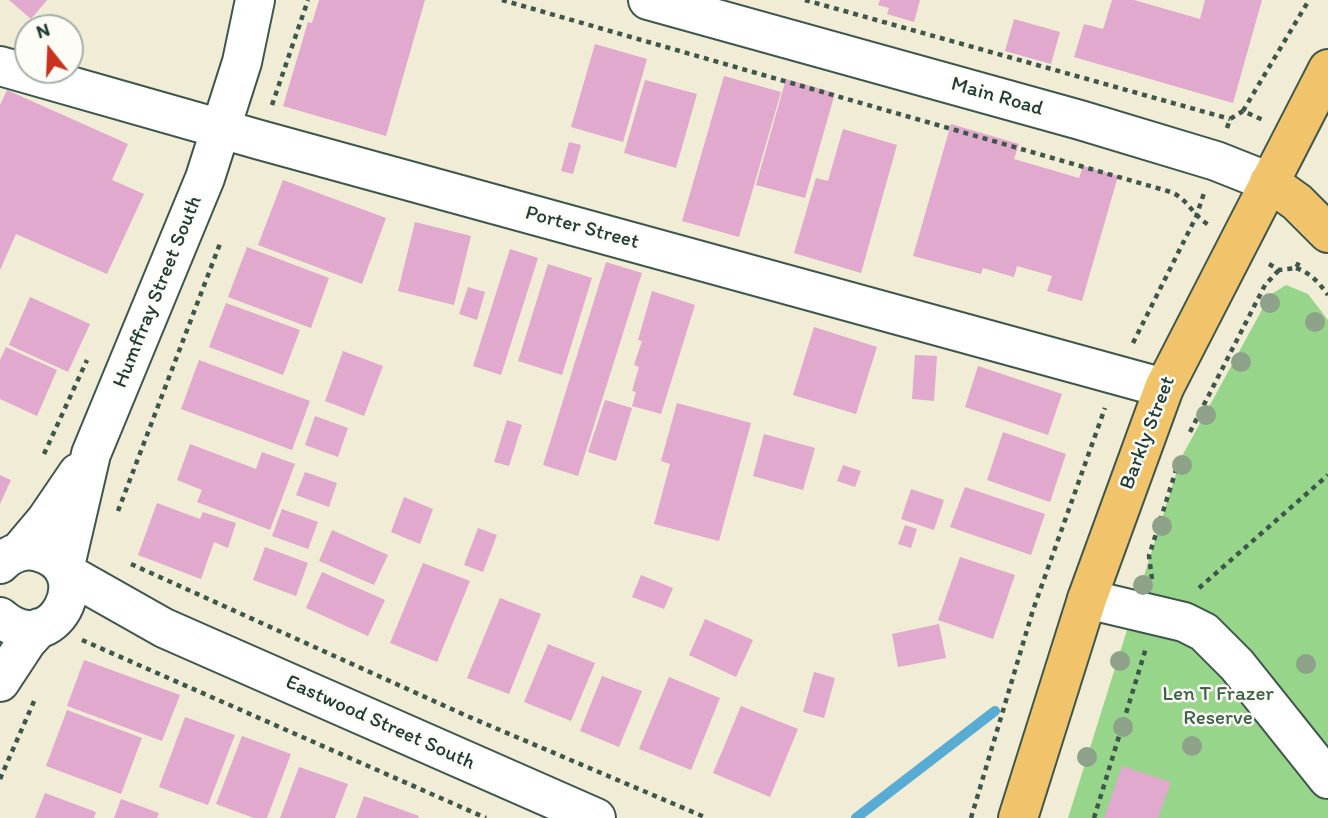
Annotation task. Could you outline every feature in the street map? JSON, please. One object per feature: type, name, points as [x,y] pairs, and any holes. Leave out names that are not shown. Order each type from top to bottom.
[{"type":"main road","name":"Barkly Street","points":[[1018,818],[1087,598],[1164,388],[1328,69]]},
{"type":"main road","name":"Main Road","points":[[1269,183],[1297,202],[1328,233]]},
{"type":"street","name":"Humffray Street South","points":[[222,130],[242,62],[255,0]]},
{"type":"street","name":"Humffray Street South","points":[[57,628],[68,597],[68,580],[64,571],[91,454],[276,0]]},
{"type":"street","name":"Main Road","points":[[648,0],[1080,120],[1216,161],[1269,183]]},
{"type":"street","name":"Porter Street","points":[[0,66],[222,130],[1164,388]]},
{"type":"street","name":"Humffray Street South","points":[[10,558],[46,520],[91,454]]},
{"type":"street","name":"Eastwood Street South","points":[[10,558],[32,551],[48,555],[64,571],[164,628],[596,818]]},
{"type":"street","points":[[1087,598],[1195,627],[1214,640],[1328,779]]},
{"type":"street","name":"Eastwood Street South","points":[[0,617],[16,627],[33,630],[57,628],[102,618],[164,628]]},
{"type":"street","points":[[0,682],[27,641],[57,628]]},
{"type":"path","points":[[260,140],[308,0]]},
{"type":"path","points":[[502,0],[1171,192],[1182,197],[1196,217]]},
{"type":"path","points":[[805,0],[1230,119]]},
{"type":"path","points":[[971,818],[1033,610],[1117,374],[1196,217],[1230,119],[1243,111],[1309,0]]},
{"type":"path","points":[[1243,111],[1294,135]]},
{"type":"path","points":[[115,518],[225,232]]},
{"type":"path","points":[[1296,268],[1306,271],[1328,295]]},
{"type":"path","points":[[1186,440],[1265,285],[1279,270]]},
{"type":"path","points":[[1155,615],[1149,556],[1177,466]]},
{"type":"path","points":[[124,561],[467,716],[707,818]]},
{"type":"path","points":[[57,628],[486,818]]},
{"type":"path","points":[[0,779],[36,696]]},
{"type":"green space","name":"Len T Frazer Reserve","points":[[1286,285],[1308,294],[1328,320],[1328,818],[1068,818],[1181,458],[1270,295]]},
{"type":"building","points":[[9,0],[47,0],[35,14],[25,14]]},
{"type":"building","points":[[319,0],[425,0],[386,136],[283,106],[308,22],[312,23]]},
{"type":"building","points":[[880,0],[920,0],[914,22],[887,14],[889,8],[878,5]]},
{"type":"building","points":[[1112,0],[1134,0],[1200,19],[1205,0],[1262,0],[1233,103],[1074,57],[1084,24],[1103,29]]},
{"type":"building","points":[[1014,19],[1060,32],[1051,64],[1005,51]]},
{"type":"building","points":[[595,44],[647,59],[623,142],[571,127]]},
{"type":"building","points":[[724,76],[781,92],[739,237],[682,221]]},
{"type":"building","points":[[786,79],[835,93],[805,198],[756,185]]},
{"type":"building","points":[[645,80],[697,94],[676,168],[624,153]]},
{"type":"building","points":[[7,90],[128,144],[112,180],[144,194],[107,274],[16,234],[0,270],[0,105]]},
{"type":"building","points":[[951,124],[1019,144],[1014,159],[1079,178],[1083,166],[1118,176],[1082,301],[1047,291],[1052,276],[1017,266],[1014,277],[983,268],[981,274],[913,256]]},
{"type":"building","points":[[843,129],[897,145],[861,273],[794,253],[816,178],[828,181]]},
{"type":"building","points":[[569,142],[581,145],[573,174],[561,171]]},
{"type":"building","points":[[283,180],[386,218],[362,284],[258,245]]},
{"type":"building","points":[[415,222],[471,236],[454,305],[398,291]]},
{"type":"building","points":[[247,247],[329,278],[311,328],[228,297]]},
{"type":"building","points":[[510,249],[538,258],[501,375],[473,366]]},
{"type":"building","points":[[606,262],[642,273],[578,476],[543,465]]},
{"type":"building","points":[[548,264],[592,278],[562,375],[518,361]]},
{"type":"building","points":[[468,287],[485,292],[477,320],[459,314]]},
{"type":"building","points":[[652,291],[695,305],[661,414],[632,406],[636,392],[632,391],[639,367],[634,365],[642,341],[638,340]]},
{"type":"building","points":[[30,297],[90,324],[68,372],[9,345]]},
{"type":"building","points":[[226,303],[300,330],[283,375],[209,347]]},
{"type":"building","points":[[814,327],[877,347],[856,414],[793,395]]},
{"type":"building","points":[[6,347],[57,370],[37,416],[0,399],[0,360]]},
{"type":"building","points":[[343,351],[383,366],[364,416],[325,401]]},
{"type":"building","points":[[915,355],[937,356],[934,401],[912,399]]},
{"type":"building","points":[[199,360],[310,401],[292,450],[181,409]]},
{"type":"building","points":[[978,366],[1062,394],[1048,435],[965,407]]},
{"type":"building","points":[[605,400],[632,408],[616,461],[588,452]]},
{"type":"building","points":[[677,403],[751,423],[719,541],[654,524],[670,464],[661,461]]},
{"type":"building","points":[[315,416],[348,428],[338,457],[305,445]]},
{"type":"building","points":[[507,420],[522,425],[509,466],[494,462]]},
{"type":"building","points":[[1003,432],[1066,454],[1050,502],[987,480]]},
{"type":"building","points":[[764,434],[815,448],[803,490],[753,476]]},
{"type":"building","points":[[190,444],[256,469],[262,452],[295,464],[270,530],[197,502],[202,490],[177,480]]},
{"type":"building","points":[[843,465],[861,471],[855,487],[837,481]]},
{"type":"building","points":[[305,472],[337,483],[329,507],[296,495]]},
{"type":"building","points":[[0,475],[11,480],[0,504]]},
{"type":"building","points":[[965,487],[1045,514],[1031,555],[950,527]]},
{"type":"building","points":[[911,489],[944,500],[934,530],[901,519]]},
{"type":"building","points":[[404,497],[433,509],[420,544],[391,532]]},
{"type":"building","points":[[157,503],[200,519],[203,512],[236,523],[228,548],[214,542],[201,579],[138,555]]},
{"type":"building","points":[[282,509],[318,522],[308,549],[272,536]]},
{"type":"building","points":[[905,525],[917,529],[911,548],[898,544]]},
{"type":"building","points":[[478,528],[497,535],[483,572],[464,565]]},
{"type":"building","points":[[332,530],[388,555],[374,585],[319,561]]},
{"type":"building","points":[[265,547],[308,563],[296,596],[253,580]]},
{"type":"building","points":[[960,557],[1015,575],[993,639],[938,620]]},
{"type":"building","points":[[423,563],[470,581],[437,662],[390,643]]},
{"type":"building","points":[[322,572],[385,600],[368,636],[306,608]]},
{"type":"building","points":[[641,575],[673,588],[664,609],[632,597]]},
{"type":"building","points":[[500,598],[541,614],[509,694],[467,678]]},
{"type":"building","points":[[705,619],[753,640],[736,677],[689,655]]},
{"type":"building","points":[[939,624],[946,658],[898,667],[892,634]]},
{"type":"building","points":[[548,644],[595,663],[571,721],[524,702]]},
{"type":"building","points":[[84,660],[180,695],[162,741],[67,706]]},
{"type":"building","points":[[814,672],[835,678],[824,718],[803,712]]},
{"type":"building","points":[[602,676],[642,691],[619,747],[580,731]]},
{"type":"building","points":[[669,677],[720,698],[691,770],[639,749]]},
{"type":"building","points":[[741,706],[798,729],[770,797],[713,773]]},
{"type":"building","points":[[67,710],[142,738],[121,794],[46,766]]},
{"type":"building","points":[[185,717],[235,735],[208,805],[159,787]]},
{"type":"building","points":[[242,736],[291,754],[267,818],[254,818],[216,804]]},
{"type":"building","points":[[1122,766],[1171,782],[1158,818],[1104,818]]},
{"type":"building","points":[[299,767],[348,784],[335,818],[280,818]]},
{"type":"building","points":[[45,793],[96,812],[94,818],[35,818]]},
{"type":"building","points":[[364,796],[419,816],[356,818]]},
{"type":"building","points":[[121,799],[159,813],[157,818],[114,818]]},
{"type":"waterway","points":[[856,818],[995,711]]}]
